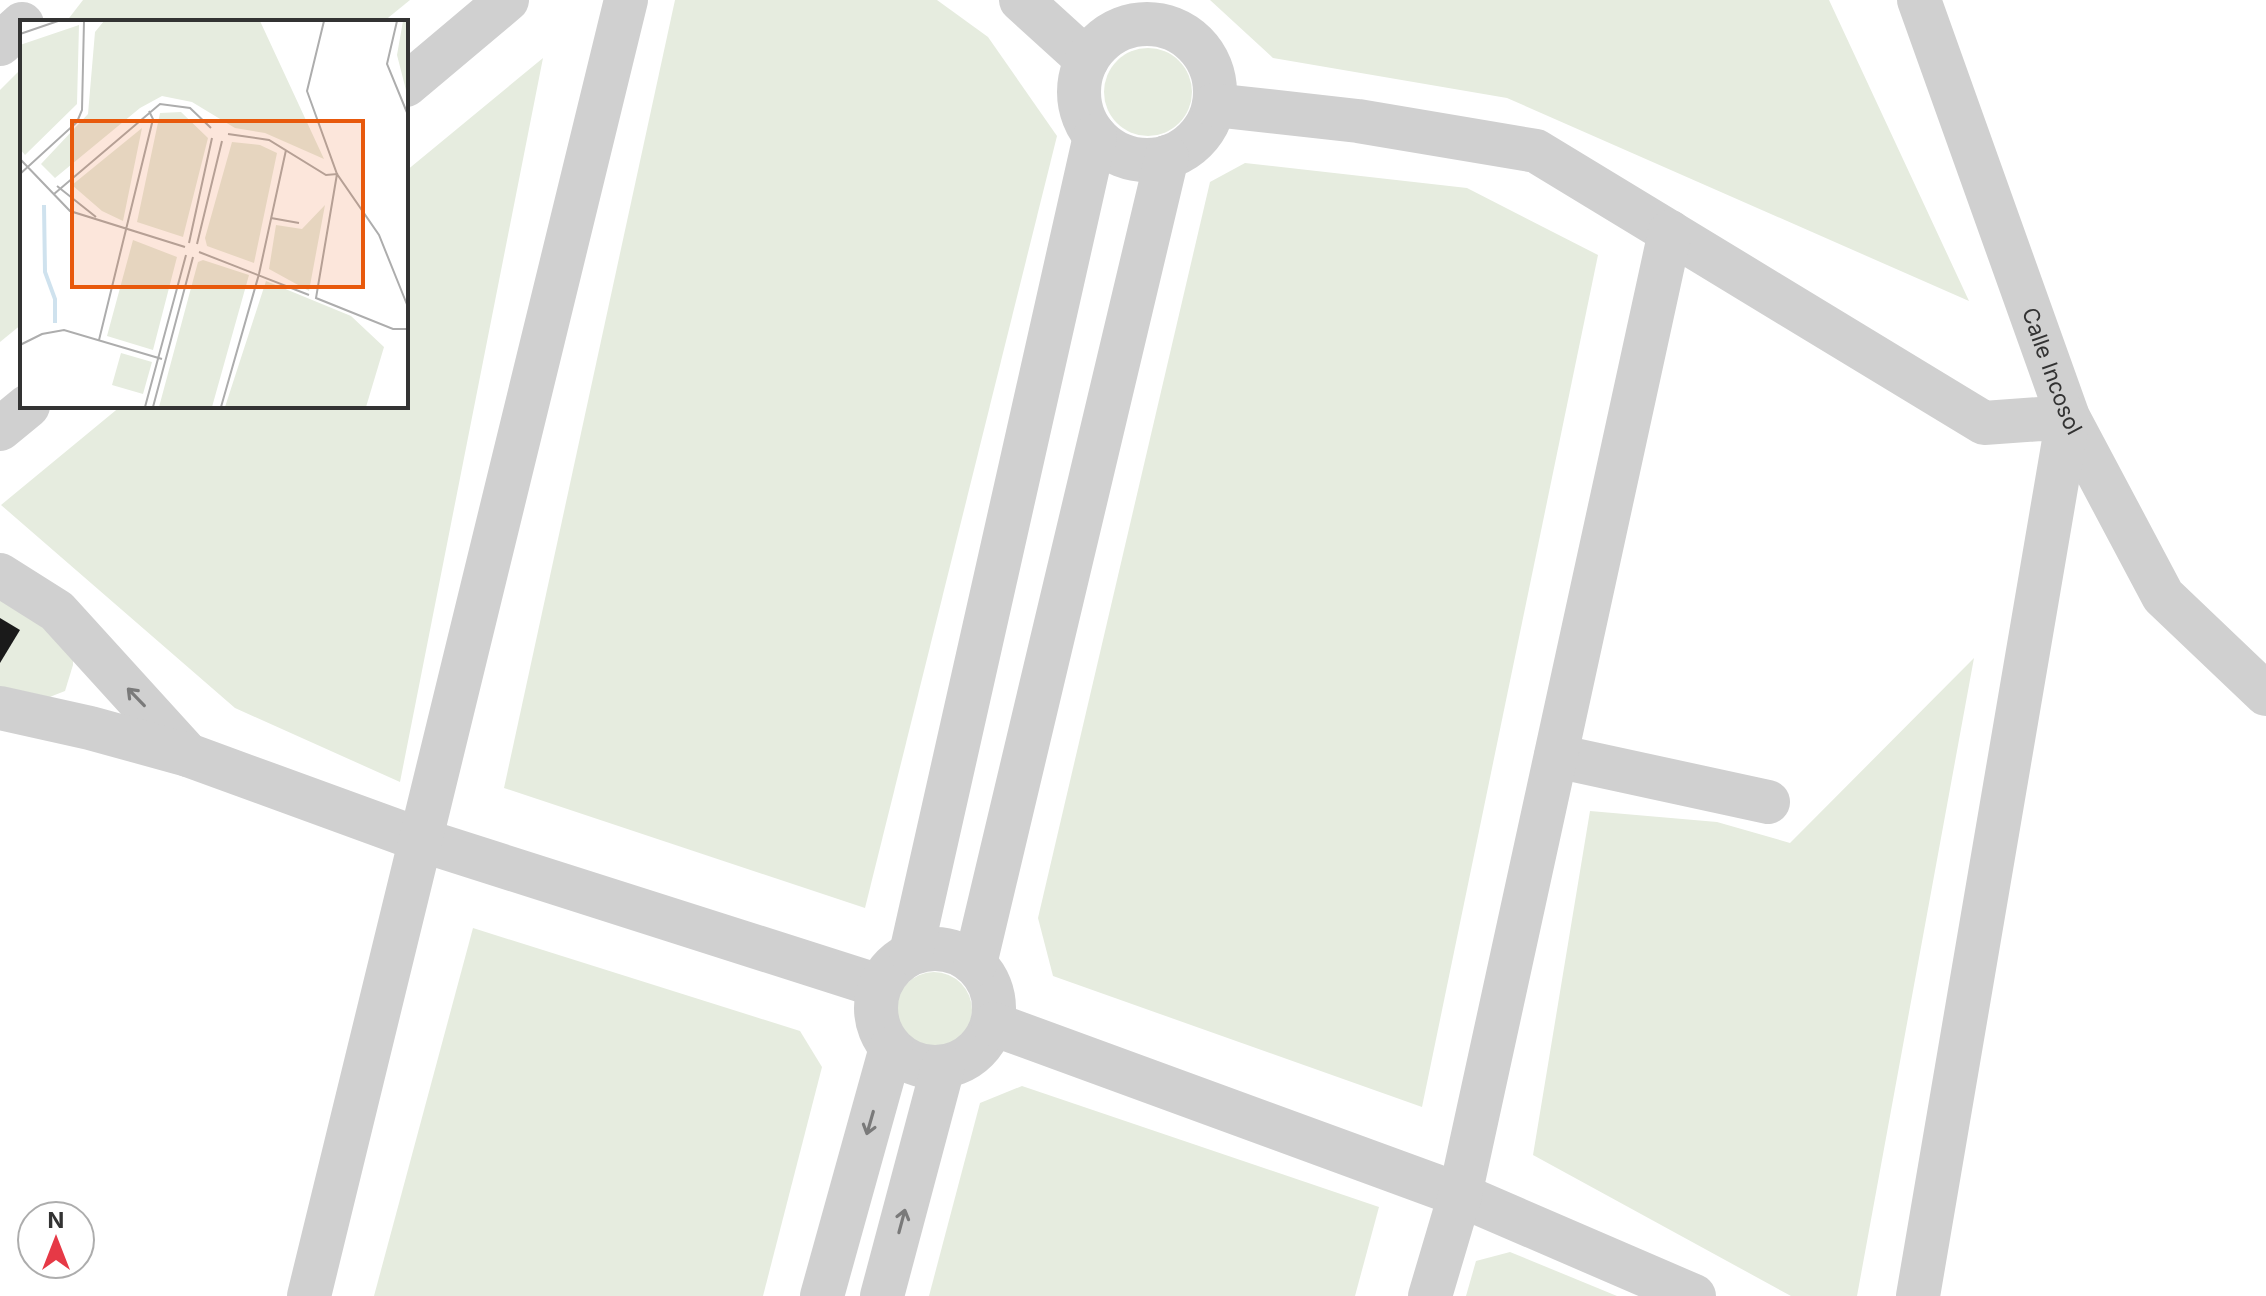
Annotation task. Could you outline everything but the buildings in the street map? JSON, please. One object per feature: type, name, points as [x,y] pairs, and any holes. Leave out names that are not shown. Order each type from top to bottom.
[{"type":"street","points":[[26,20],[37,11],[42,0]]},
{"type":"street","points":[[408,83],[507,0]]},
{"type":"street","points":[[309,1296],[626,0]]},
{"type":"street","points":[[1021,0],[1087,60]]},
{"type":"street","name":"Calle Incosol","points":[[1919,0],[2068,417],[2163,596],[2266,694]]},
{"type":"street","points":[[1138,24],[1159,24],[1179,32],[1197,45],[1209,63],[1215,83],[1214,105],[1198,137],[1184,149],[1167,157],[1128,157],[1110,149],[1095,136],[1084,118],[1079,100],[1080,79],[1087,60],[1099,43],[1117,30],[1138,24]]},
{"type":"street","points":[[0,44],[20,26]]},
{"type":"street","points":[[1214,105],[1358,121],[1536,151],[1984,423],[2068,417],[1918,1296]]},
{"type":"street","points":[[911,953],[1095,136]]},
{"type":"street","points":[[975,964],[1167,157]]},
{"type":"street","points":[[1430,1296],[1460,1195],[1670,232]]},
{"type":"street","points":[[0,429],[26,408]]},
{"type":"street","points":[[0,575],[57,611],[188,755]]},
{"type":"street","points":[[59,721],[83,692],[99,660]]},
{"type":"street","points":[[0,708],[188,755],[421,840],[879,986]]},
{"type":"street","points":[[1556,756],[1768,802]]},
{"type":"street","points":[[945,949],[961,954],[975,964],[986,976],[993,992],[995,1008],[993,1024],[986,1039],[974,1053],[960,1062],[943,1067],[924,1066],[906,1060],[891,1048],[876,1019],[879,986],[897,961],[911,953],[945,949]]},
{"type":"street","points":[[993,1024],[1460,1195],[1694,1296]]},
{"type":"street","points":[[822,1296],[891,1048]]},
{"type":"street","points":[[882,1296],[943,1067]]},
{"type":"shaded area","points":[[83,0],[410,0],[385,20],[68,20]]},
{"type":"shaded area","points":[[675,0],[937,0],[988,37],[1057,136],[865,908],[504,788]]},
{"type":"shaded area","points":[[1210,0],[1829,0],[1969,301],[1507,98],[1273,58]]},
{"type":"shaded area","points":[[1148,48],[1165,51],[1179,61],[1189,75],[1192,92],[1189,109],[1179,123],[1165,133],[1148,136],[1131,133],[1117,123],[1107,109],[1104,92],[1107,75],[1117,61],[1131,51]]},
{"type":"shaded area","points":[[543,58],[400,782],[235,708],[1,505],[119,408],[408,408],[408,169]]},
{"type":"shaded area","points":[[20,70],[20,326],[0,342],[0,90]]},
{"type":"shaded area","points":[[1245,163],[1467,188],[1598,255],[1422,1107],[1053,976],[1038,918],[1210,182]]},
{"type":"shaded area","points":[[0,596],[73,648],[73,665],[65,691],[42,700],[0,687]]},
{"type":"shaded area","points":[[1974,658],[1857,1296],[1791,1296],[1533,1155],[1590,811],[1717,822],[1790,843]]},
{"type":"shaded area","points":[[473,928],[800,1031],[822,1067],[763,1296],[374,1296]]},
{"type":"shaded area","points":[[934,972],[949,975],[961,983],[969,995],[972,1010],[969,1025],[961,1037],[949,1045],[934,1048],[919,1045],[907,1037],[899,1025],[896,1010],[899,995],[907,983],[919,975]]},
{"type":"shaded area","points":[[1022,1086],[1379,1207],[1355,1296],[929,1296],[980,1103]]},
{"type":"shaded area","points":[[1510,1252],[1617,1296],[1466,1296],[1476,1261]]}]
